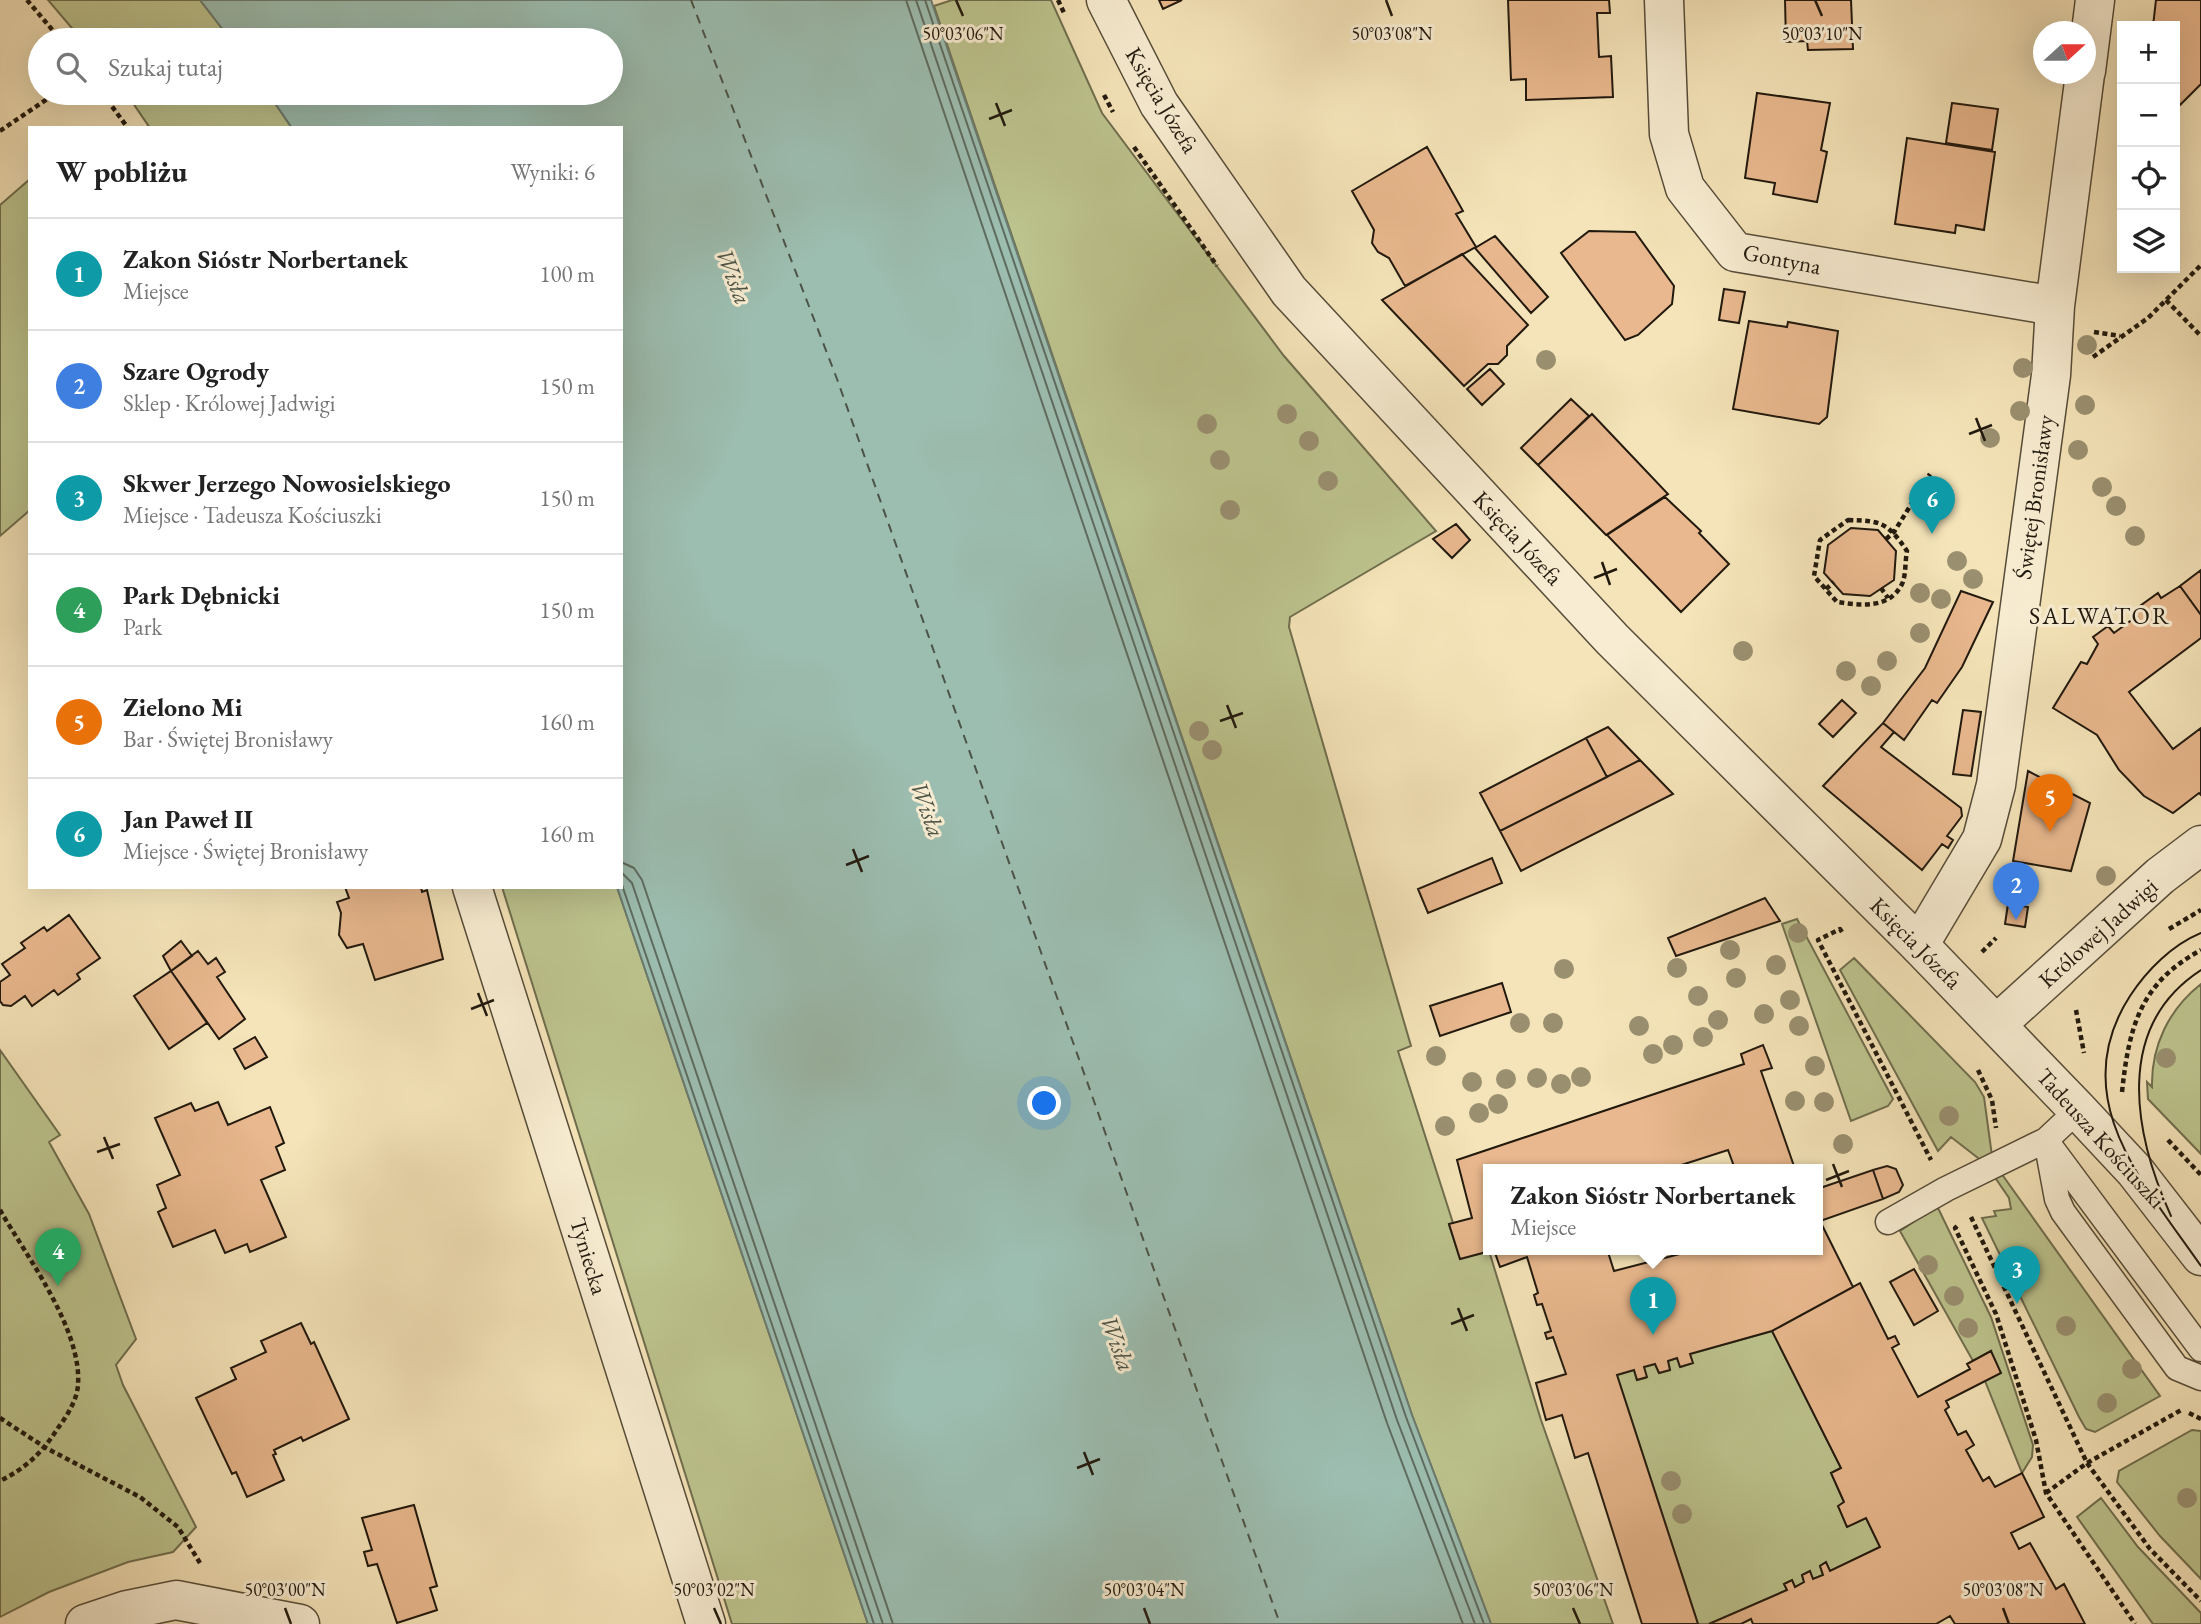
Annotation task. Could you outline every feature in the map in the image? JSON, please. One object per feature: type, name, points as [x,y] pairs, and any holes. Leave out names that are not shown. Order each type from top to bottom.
[{"type":"street","name":"Księcia Józefa","points":[[1107,0],[1159,104],[1289,291],[1612,639],[1997,1024]]},
{"type":"street","name":"Gontyna","points":[[1664,0],[1669,134],[1685,188],[1735,252],[2055,306]]},
{"type":"street","name":"Świętej Bronisławy","points":[[2092,21],[2095,0]]},
{"type":"street","name":"Świętej Bronisławy","points":[[1919,945],[1982,839],[1996,785],[2051,375],[2055,306],[2083,84]]},
{"type":"street","name":"Królowej Jadwigi","points":[[1997,1024],[2160,876],[2201,845]]},
{"type":"street","name":"Tyniecka","points":[[473,889],[695,1621]]},
{"type":"street","name":"Tadeusza Kościuszki","points":[[1997,1024],[2135,1171],[2201,1256]]},
{"type":"street","points":[[85,1624],[127,1610],[176,1601],[300,1624]]},
{"type":"lane","points":[[1888,1222],[1946,1189],[2046,1140],[2078,1110]]},
{"type":"lane","points":[[2046,1140],[2201,1349]]},
{"type":"lane","points":[[2046,1140],[2057,1199],[2063,1212],[2177,1368],[2201,1378]]},
{"type":"path","points":[[27,0],[51,28]]},
{"type":"path","points":[[0,131],[38,105]]},
{"type":"path","points":[[111,105],[127,126]]},
{"type":"path","points":[[2051,375],[2082,365],[2148,318],[2201,265]]},
{"type":"path","points":[[2166,300],[2201,336]]},
{"type":"path","points":[[1886,539],[1894,532],[1930,474]]},
{"type":"path","points":[[1847,520],[1880,521],[1894,532],[1907,551],[1902,585],[1888,598],[1869,606],[1837,601],[1814,576],[1820,540],[1847,520]]},
{"type":"path","points":[[1826,589],[1833,582]]},
{"type":"path","points":[[1881,588],[1888,598]]},
{"type":"path","points":[[1976,957],[1996,938]]},
{"type":"path","points":[[1818,940],[1946,1189]]},
{"type":"path","points":[[2122,1092],[2128,1043],[2147,996],[2172,969],[2201,950]]},
{"type":"path","points":[[2075,1002],[2083,1051],[2091,1060]]},
{"type":"path","points":[[2114,1084],[2128,1099]]},
{"type":"path","points":[[2158,1130],[2201,1175]]},
{"type":"path","points":[[0,1210],[66,1326],[74,1352],[78,1385],[69,1411],[46,1448],[24,1469],[0,1481]]},
{"type":"path","points":[[2135,1624],[2046,1493],[2036,1440],[1996,1314],[1955,1228],[1973,1217],[2087,1463],[2150,1549],[2201,1601]]},
{"type":"path","points":[[2046,1493],[2087,1463],[2184,1409]]},
{"type":"path","points":[[0,1418],[46,1448],[140,1497],[178,1527],[229,1610]]},
{"type":"green space","points":[[48,0],[200,0],[222,28],[72,28]]},
{"type":"green space","points":[[952,0],[1051,0],[1102,113],[1284,356],[1436,531],[1290,617],[1289,627],[1411,1046],[1398,1051],[1453,1223],[1449,1225],[1460,1259],[1483,1253],[1483,1255],[1490,1255],[1541,1420],[1613,1624],[1491,1624],[1412,1415],[934,6]]},
{"type":"green space","points":[[134,105],[276,105],[291,126],[149,126]]},
{"type":"green space","points":[[28,181],[28,512],[0,536],[0,205]]},
{"type":"green space","points":[[503,889],[618,889],[868,1624],[732,1624]]},
{"type":"green space","points":[[1797,919],[1893,1099],[1888,1106],[1851,1121],[1782,924]]},
{"type":"green space","points":[[1854,958],[1975,1082],[1984,1097],[1992,1156],[1982,1161],[1951,1137],[1938,1151],[1840,970]]},
{"type":"green space","points":[[2201,984],[2201,1154],[2148,1099],[2147,1082],[2152,1087],[2155,1057],[2171,1017]]},
{"type":"green space","points":[[0,1050],[60,1135],[49,1142],[89,1214],[136,1339],[116,1365],[123,1385],[196,1527],[173,1552],[128,1562],[49,1592],[0,1617]]},
{"type":"green space","points":[[2001,1173],[2160,1396],[2095,1432],[2086,1429],[2079,1417],[1982,1218],[1996,1216],[1994,1211],[2011,1209],[2009,1198],[1994,1176]]},
{"type":"green space","points":[[1937,1206],[1991,1317],[2033,1445],[2032,1457],[2022,1473],[1985,1381],[1991,1351],[1973,1361],[1900,1231]]},
{"type":"green space","points":[[1772,1331],[1841,1468],[1831,1473],[1844,1502],[1839,1506],[1847,1527],[1866,1518],[1880,1547],[1830,1571],[1826,1563],[1820,1566],[1823,1575],[1813,1579],[1809,1572],[1802,1575],[1804,1582],[1795,1587],[1792,1580],[1784,1584],[1787,1590],[1709,1624],[1698,1624],[1617,1375],[1634,1370],[1637,1380],[1646,1378],[1644,1367],[1655,1364],[1659,1373],[1670,1370],[1668,1361],[1677,1358],[1681,1367],[1692,1363],[1690,1354]]},
{"type":"green space","points":[[2192,1430],[2201,1431],[2201,1579],[2160,1536],[2117,1482],[2119,1471]]},
{"type":"green space","points":[[2101,1498],[2138,1547],[2201,1613],[2201,1624],[2153,1624],[2077,1517]]},
{"type":"water","name":"Wisła","points":[[200,0],[931,0],[1412,1415],[1491,1624],[868,1624],[618,889],[623,889],[623,126],[291,126],[276,105],[623,105],[623,28],[222,28]]},
{"type":"building","points":[[1159,0],[1182,0],[1163,9]]},
{"type":"building","points":[[1508,0],[1609,0],[1610,13],[1597,13],[1599,57],[1611,56],[1613,97],[1526,100],[1526,79],[1511,80]]},
{"type":"building","points":[[1785,0],[1851,0],[1853,49],[1808,50],[1807,41],[1786,42]]},
{"type":"building","points":[[2156,0],[2201,0],[2201,84],[2180,105],[2180,21],[2154,21]]},
{"type":"building","points":[[1757,93],[1830,103],[1821,150],[1827,152],[1817,202],[1773,194],[1775,183],[1745,178]]},
{"type":"building","points":[[1952,103],[1998,109],[1992,150],[1946,143]]},
{"type":"building","points":[[1907,138],[1995,152],[1984,230],[1956,225],[1955,233],[1895,224]]},
{"type":"building","points":[[1427,147],[1463,211],[1456,214],[1476,247],[1405,286],[1389,258],[1378,252],[1372,243],[1374,230],[1352,191]]},
{"type":"building","points":[[1589,231],[1635,232],[1674,286],[1672,304],[1638,335],[1625,340],[1561,253]]},
{"type":"building","points":[[1495,236],[1548,297],[1531,313],[1475,248]]},
{"type":"building","points":[[1462,254],[1528,325],[1507,346],[1507,355],[1498,364],[1488,364],[1464,386],[1382,300]]},
{"type":"building","points":[[1724,289],[1745,292],[1739,323],[1719,320]]},
{"type":"building","points":[[1749,321],[1787,327],[1788,322],[1838,331],[1827,417],[1819,424],[1733,409]]},
{"type":"building","points":[[1490,369],[1504,384],[1482,405],[1467,389]]},
{"type":"building","points":[[1571,399],[1589,416],[1538,465],[1521,448]]},
{"type":"building","points":[[1592,414],[1668,494],[1606,535],[1538,465]]},
{"type":"building","points":[[1665,497],[1701,531],[1699,533],[1729,564],[1681,612],[1607,535]]},
{"type":"building","points":[[1456,524],[1470,540],[1452,558],[1433,539]]},
{"type":"building","points":[[1851,528],[1878,530],[1896,551],[1894,580],[1870,596],[1843,594],[1824,573],[1828,545]]},
{"type":"building","points":[[2201,570],[2201,615],[2180,586]]},
{"type":"building","points":[[2180,586],[2201,615],[2201,638],[2129,692],[2173,749],[2201,728],[2201,795],[2199,793],[2173,813],[2144,796],[2119,770],[2097,735],[2053,708],[2081,662],[2087,664],[2098,644],[2093,637],[2108,626],[2114,633],[2137,616],[2133,611],[2158,593],[2161,598]]},
{"type":"building","points":[[1961,591],[1993,602],[1962,667],[1937,703],[1932,700],[1904,740],[1883,723],[1925,668]]},
{"type":"building","points":[[1842,700],[1856,713],[1833,737],[1819,724]]},
{"type":"building","points":[[1963,710],[1981,712],[1971,776],[1953,774]]},
{"type":"building","points":[[1883,723],[1894,732],[1881,747],[1961,808],[1962,816],[1947,836],[1953,840],[1948,848],[1942,844],[1922,870],[1823,786]]},
{"type":"building","points":[[1608,727],[1640,760],[1607,777],[1586,738]]},
{"type":"building","points":[[1586,738],[1607,777],[1500,831],[1480,793]]},
{"type":"building","points":[[1640,760],[1673,794],[1521,871],[1500,831]]},
{"type":"building","points":[[2028,771],[2090,803],[2071,871],[2013,861]]},
{"type":"building","points":[[1492,858],[1502,883],[1428,913],[1418,889]]},
{"type":"building","points":[[346,889],[427,890],[443,959],[375,980],[363,944],[347,948],[339,935],[341,913],[337,902],[349,898]]},
{"type":"building","points":[[1765,898],[1780,921],[1676,956],[1668,938]]},
{"type":"building","points":[[2008,904],[2028,907],[2025,927],[2005,924]]},
{"type":"building","points":[[69,915],[100,958],[77,974],[80,979],[58,995],[54,990],[32,1006],[25,996],[11,1006],[3,1005],[0,1001],[0,982],[10,975],[2,964],[25,948],[21,943],[44,927],[47,931]]},
{"type":"building","points":[[181,941],[192,956],[171,971],[163,956]]},
{"type":"building","points":[[198,951],[208,964],[216,958],[225,972],[217,977],[245,1019],[219,1039],[171,971]]},
{"type":"building","points":[[171,971],[207,1023],[169,1049],[134,996]]},
{"type":"building","points":[[1502,983],[1511,1012],[1440,1036],[1430,1006]]},
{"type":"building","points":[[255,1037],[267,1057],[245,1069],[234,1049]]},
{"type":"building","points":[[1763,1045],[1772,1068],[1761,1071],[1793,1164],[1733,1164],[1728,1150],[1685,1164],[1483,1164],[1483,1253],[1460,1259],[1449,1224],[1472,1218],[1457,1160],[1744,1064],[1741,1054]]},
{"type":"building","points":[[218,1102],[228,1125],[270,1107],[284,1143],[276,1147],[285,1170],[261,1180],[286,1237],[250,1252],[247,1244],[225,1253],[215,1230],[173,1247],[158,1212],[166,1208],[157,1185],[180,1175],[155,1118],[191,1103],[195,1111]]},
{"type":"building","points":[[1887,1166],[1896,1169],[1903,1185],[1899,1192],[1883,1199],[1873,1170]]},
{"type":"building","points":[[1873,1170],[1883,1199],[1823,1220],[1823,1187]]},
{"type":"building","points":[[1823,1227],[1853,1287],[1772,1331],[1690,1354],[1693,1363],[1680,1367],[1677,1358],[1668,1361],[1670,1370],[1659,1373],[1655,1364],[1644,1367],[1647,1377],[1637,1380],[1634,1370],[1617,1375],[1698,1624],[1642,1624],[1588,1453],[1575,1458],[1562,1415],[1546,1420],[1536,1383],[1566,1374],[1553,1337],[1547,1339],[1545,1333],[1551,1331],[1542,1304],[1537,1305],[1534,1295],[1538,1293],[1527,1257],[1500,1267],[1496,1255],[1609,1255],[1614,1271],[1676,1255],[1823,1255]]},
{"type":"building","points":[[1914,1269],[1938,1311],[1914,1325],[1890,1282]]},
{"type":"building","points":[[1860,1283],[1888,1339],[1895,1336],[1899,1344],[1892,1348],[1918,1397],[1970,1369],[1967,1364],[1991,1351],[2001,1373],[1946,1401],[1949,1407],[1945,1410],[1958,1435],[1966,1431],[1974,1445],[1966,1450],[1983,1481],[1989,1477],[1995,1487],[2022,1473],[2044,1517],[2011,1533],[2019,1549],[2030,1543],[2056,1589],[2064,1584],[2085,1624],[1955,1624],[1950,1616],[1936,1624],[1753,1624],[1751,1619],[1741,1624],[1709,1624],[1787,1590],[1784,1584],[1792,1580],[1795,1587],[1804,1582],[1802,1575],[1810,1571],[1813,1579],[1823,1575],[1820,1566],[1826,1562],[1830,1571],[1880,1547],[1866,1518],[1847,1527],[1838,1506],[1844,1502],[1831,1473],[1841,1468],[1772,1331]]},
{"type":"building","points":[[301,1323],[311,1344],[314,1342],[349,1419],[303,1441],[301,1437],[274,1450],[276,1454],[273,1455],[284,1480],[247,1497],[236,1472],[232,1474],[196,1398],[236,1379],[231,1368],[266,1352],[261,1341]]},
{"type":"building","points":[[414,1505],[437,1586],[430,1588],[437,1610],[397,1623],[377,1564],[368,1566],[364,1552],[372,1550],[362,1518]]},
{"type":"ferry route","points":[[691,0],[837,379],[1280,1624]]},
{"type":"tram line","points":[[2201,933],[2170,951],[2137,986],[2112,1034],[2105,1070],[2109,1105],[2120,1139],[2157,1204],[2201,1266]]},
{"type":"tram line","points":[[2171,1216],[2158,1184],[2141,1117],[2139,1084],[2143,1051],[2154,1021],[2173,994],[2201,970]]},
{"type":"place","name":"Jan Paweł II","points":[[1932,534]]},
{"type":"place","name":"Zielono Mi","points":[[2050,832]]},
{"type":"place","name":"Szare Ogrody","points":[[2016,920]]},
{"type":"place","name":"Park Dębnicki","points":[[58,1286]]},
{"type":"place","name":"Skwer Jerzego Nowosielskiego","points":[[2017,1304]]},
{"type":"place","name":"Zakon Sióstr Norbertanek","points":[[1653,1335]]},
{"type":"district","name":"SALWATOR","points":[[2100,615]]}]
